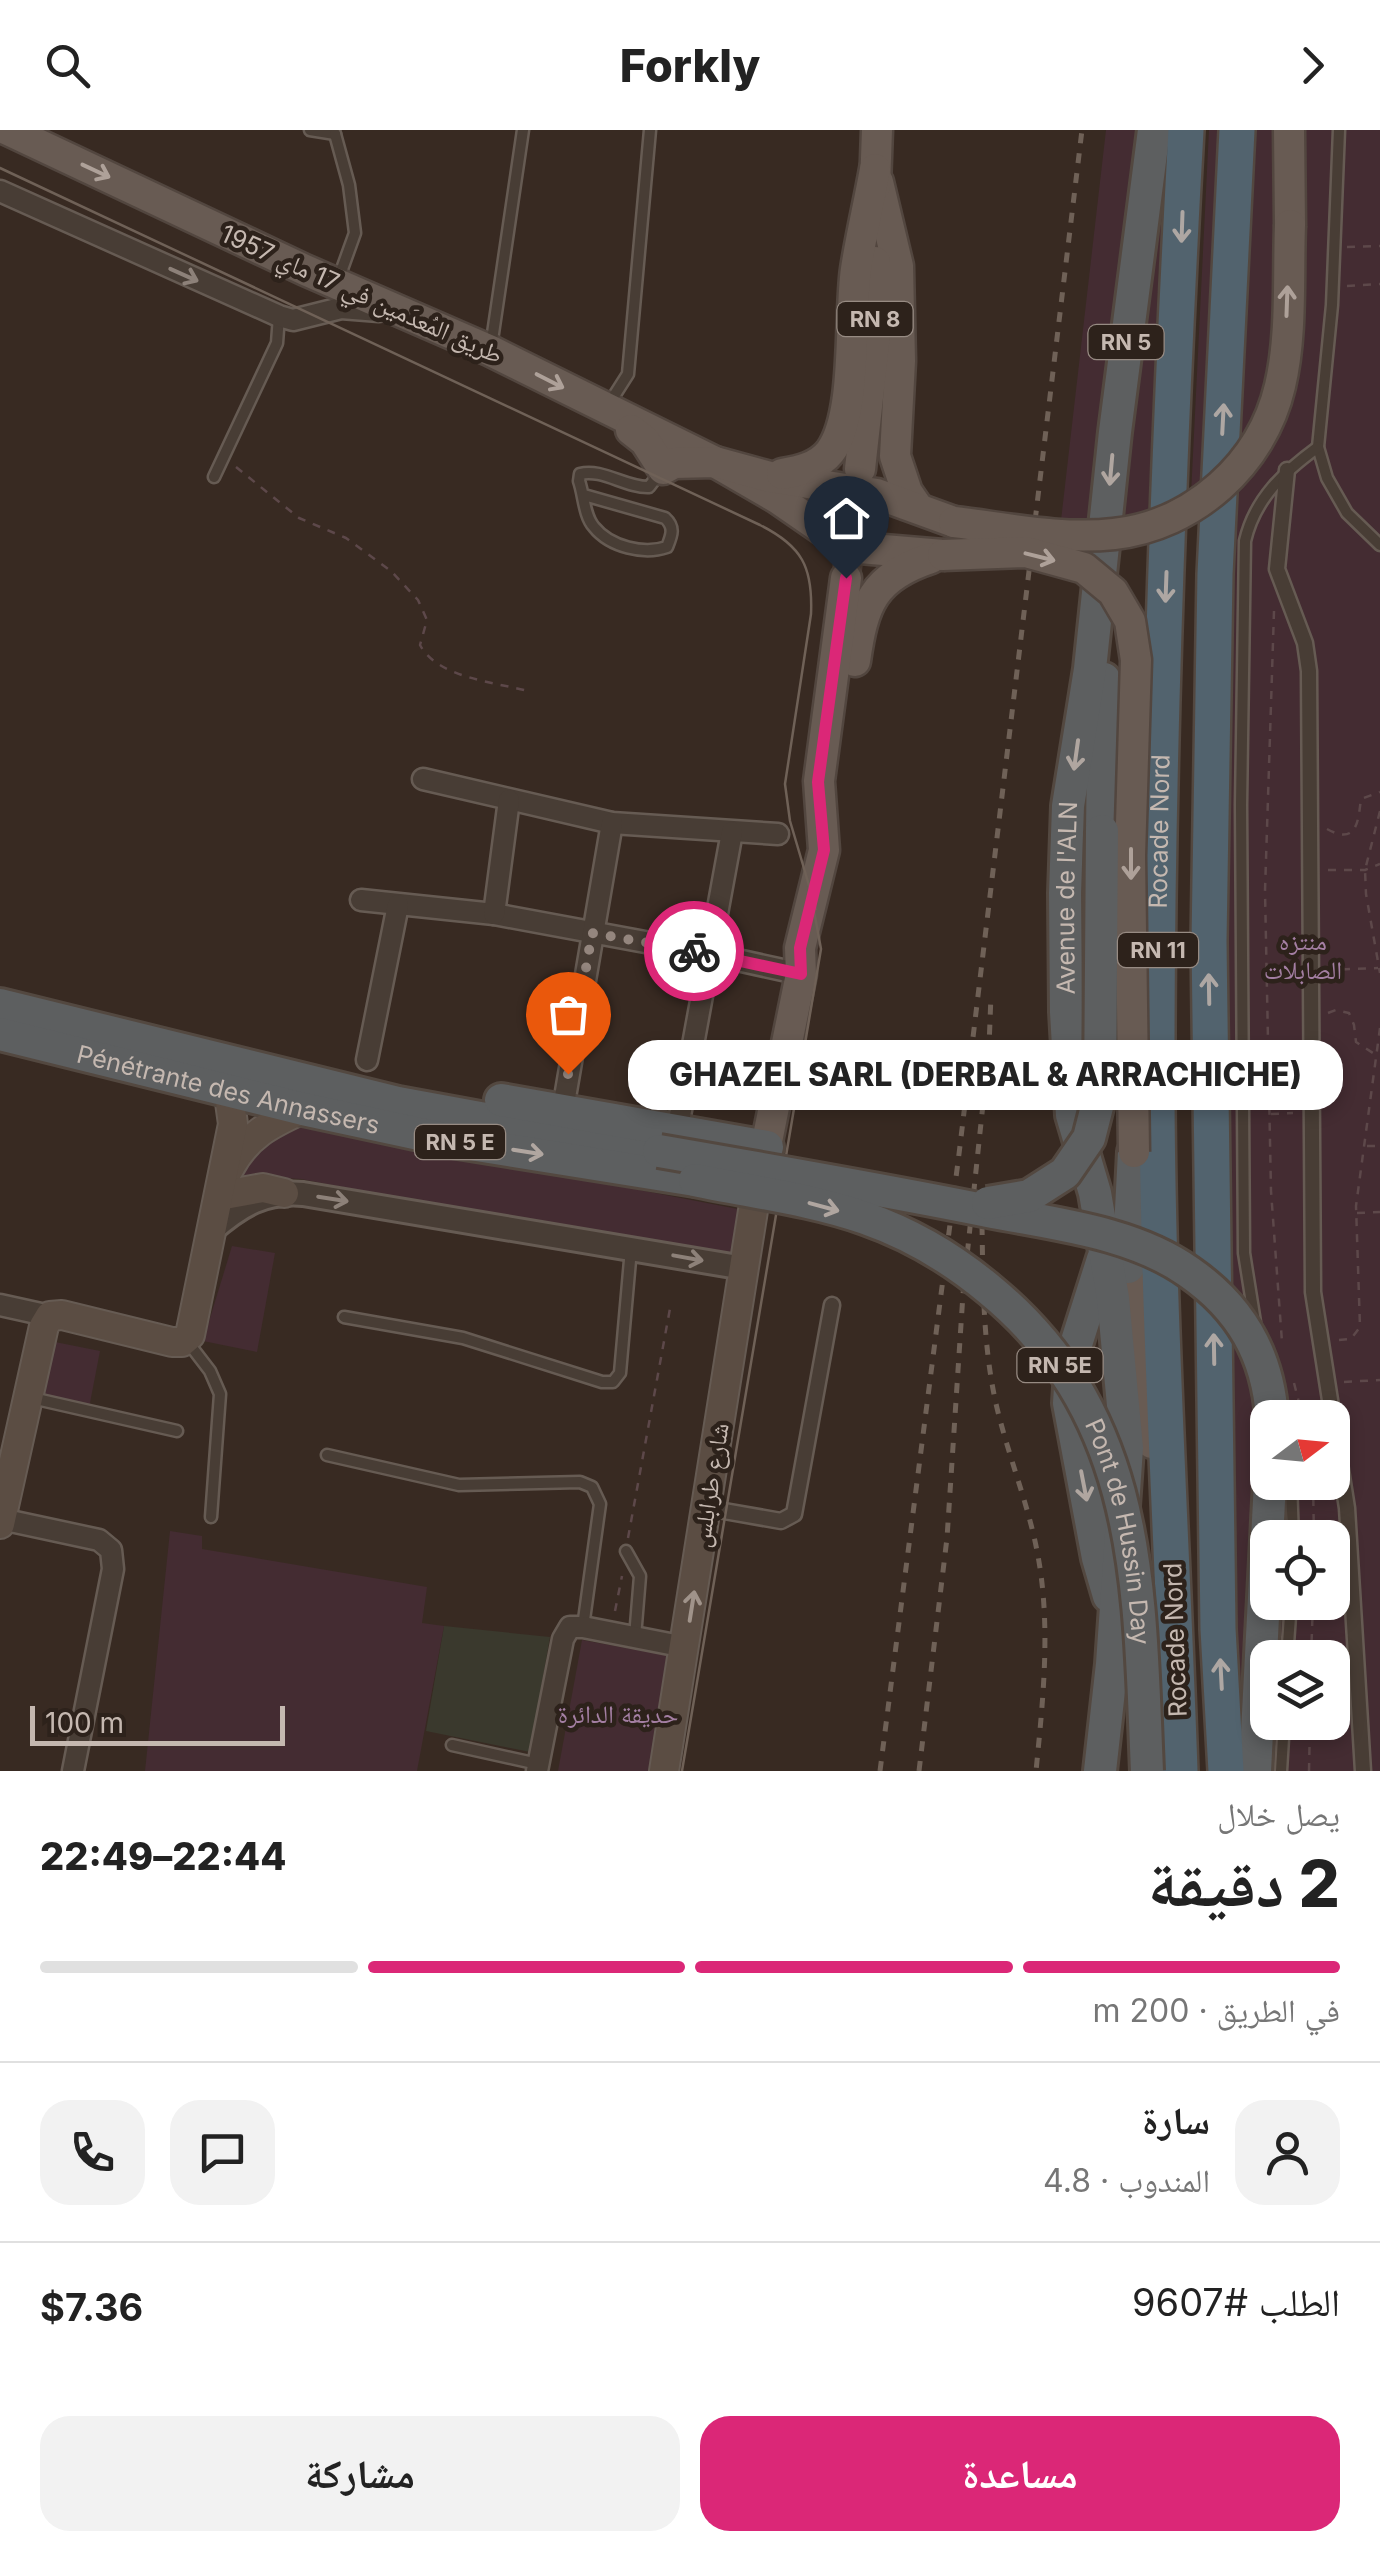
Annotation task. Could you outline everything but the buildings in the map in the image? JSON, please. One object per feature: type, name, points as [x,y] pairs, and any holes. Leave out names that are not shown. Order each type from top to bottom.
[{"type":"highway","name":"Avenue de l'ALN","points":[[1103,1771],[1126,1448],[1113,1298],[1095,1194],[1072,1115],[1065,893],[1068,806],[1104,554],[1117,414],[1154,130]]},
{"type":"highway","name":"Rocade Nord","points":[[1180,1771],[1162,1363],[1156,1054],[1165,602],[1186,130]]},
{"type":"highway","name":"Rocade Nord","points":[[1226,1771],[1218,1629],[1209,940],[1215,574],[1237,130]]},
{"type":"highway","points":[[910,1195],[992,1204],[1028,1196],[1065,1173],[1090,1138],[1100,1095],[1104,554]]},
{"type":"highway","name":"RN 5 E","points":[[0,1005],[237,1077],[668,1141],[910,1195]]},
{"type":"highway","name":"Pénétrante des Annassers","points":[[0,1034],[237,1077],[304,1109],[452,1140],[694,1180]]},
{"type":"highway","points":[[237,1077],[301,1063],[318,1065],[455,1093],[563,1109],[668,1141],[767,1147]]},
{"type":"highway","points":[[1126,1448],[1124,1355],[1134,1152]]},
{"type":"highway","name":"Pont de Hussin Day","points":[[694,1180],[806,1202],[881,1225],[969,1272],[1036,1333],[1086,1405],[1104,1440],[1116,1479],[1135,1569],[1147,1771]]},
{"type":"highway","points":[[910,1195],[1066,1226],[1148,1248],[1190,1272],[1232,1309],[1258,1350],[1271,1400]]},
{"type":"highway","points":[[1104,1255],[1072,1358],[1068,1403],[1098,1558],[1114,1616]]},
{"type":"highway","points":[[1254,1771],[1269,1500]]},
{"type":"main road","name":"طريق المُعدَمين في 17 ماي 1957","points":[[8,130],[490,351],[715,462]]},
{"type":"main road","name":"RN 8","points":[[860,469],[874,335],[877,130]]},
{"type":"main road","points":[[608,411],[645,441],[663,469],[674,463],[715,462],[770,476],[850,488],[954,522],[1055,533],[1114,534],[1148,526],[1192,508],[1231,479],[1261,436],[1280,387],[1286,344],[1289,130]]},
{"type":"main road","points":[[770,476],[804,470],[820,462],[840,431],[848,386],[856,272],[875,170]]},
{"type":"main road","points":[[875,170],[898,266],[900,361],[895,456],[907,492],[918,508]]},
{"type":"main road","points":[[715,462],[777,498],[848,547],[943,554],[1026,552],[1084,568],[1113,592],[1130,622],[1136,660],[1130,856],[1138,1318],[1175,1621]]},
{"type":"main road","points":[[755,1198],[801,974],[800,948],[824,850],[860,627],[868,603],[885,580],[943,554]]},
{"type":"main road","points":[[824,850],[818,782],[846,578]]},
{"type":"main road","points":[[1,1521],[6,1472],[29,1397],[44,1326],[50,1316],[62,1314],[172,1342],[186,1340],[192,1330],[233,1124],[237,1077]]},
{"type":"main road","points":[[220,1190],[249,1138],[269,1124],[304,1109]]},
{"type":"main road","points":[[220,1190],[263,1188],[284,1193]]},
{"type":"main road","name":"شارع طرابلس","points":[[664,1771],[755,1198]]},
{"type":"street","points":[[0,192],[293,320],[341,308],[412,316]]},
{"type":"street","points":[[1287,470],[1277,570],[1305,643],[1309,671],[1313,1292],[1347,1508],[1362,1771]]},
{"type":"street","points":[[423,778],[612,823],[778,834]]},
{"type":"street","points":[[494,914],[509,800]]},
{"type":"street","points":[[563,1109],[612,823]]},
{"type":"street","points":[[668,1141],[710,954],[732,832]]},
{"type":"street","points":[[361,900],[494,914],[801,974]]},
{"type":"street","points":[[367,1060],[398,905]]},
{"type":"street","points":[[212,1230],[248,1202],[284,1193],[744,1268]]},
{"type":"street","points":[[707,1508],[781,1521],[794,1514],[832,1304]]},
{"type":"street","points":[[0,1305],[50,1316]]},
{"type":"street","points":[[1,1521],[99,1540],[111,1550],[113,1569],[72,1771]]},
{"type":"street","points":[[538,1768],[563,1639],[570,1627],[583,1626],[685,1647]]},
{"type":"lane","points":[[310,130],[337,132],[348,185],[355,233],[337,284]]},
{"type":"lane","points":[[490,351],[523,130]]},
{"type":"lane","points":[[608,411],[628,374],[650,130]]},
{"type":"lane","points":[[1340,130],[1332,305],[1318,447],[1327,478],[1347,513],[1380,545]]},
{"type":"lane","points":[[214,477],[277,342],[280,316]]},
{"type":"lane","points":[[1276,1400],[1245,1272],[1245,541],[1256,512],[1276,481],[1318,447]]},
{"type":"lane","points":[[584,495],[664,518],[671,524],[672,534],[667,546],[652,552],[613,542],[592,526],[579,481],[580,474],[588,472],[649,487],[663,469]]},
{"type":"lane","points":[[344,1316],[463,1338],[602,1382],[613,1382],[620,1373],[631,1248]]},
{"type":"lane","points":[[186,1340],[210,1372],[220,1394],[212,1517]]},
{"type":"lane","points":[[29,1397],[177,1431]]},
{"type":"lane","points":[[327,1455],[458,1485],[580,1482],[592,1487],[600,1504],[583,1626]]},
{"type":"lane","points":[[626,1551],[640,1576],[635,1637]]},
{"type":"lane","points":[[1281,1771],[1283,1740]]},
{"type":"lane","points":[[452,1745],[538,1768]]},
{"type":"path","points":[[1345,247],[1380,246]]},
{"type":"path","points":[[1342,286],[1380,284]]},
{"type":"path","points":[[224,456],[299,518],[346,538],[391,570],[418,600],[426,620],[420,645],[427,658],[453,672],[528,691]]},
{"type":"path","points":[[1277,570],[1264,890],[1271,1191],[1283,1349]]},
{"type":"path","points":[[1310,816],[1331,832],[1344,835],[1359,822],[1361,798],[1380,792]]},
{"type":"path","points":[[1330,969],[1380,970],[1365,870],[1380,810]]},
{"type":"path","points":[[1332,870],[1365,870],[1380,864]]},
{"type":"path","points":[[1311,1026],[1330,1012],[1344,1011],[1352,1019],[1356,1042],[1376,1055]]},
{"type":"path","points":[[1321,1343],[1351,1339],[1360,1327],[1356,1213],[1380,1028]]},
{"type":"path","points":[[1269,1114],[1310,1112]]},
{"type":"path","points":[[1364,1146],[1380,1146]]},
{"type":"path","points":[[1356,1213],[1380,1212]]},
{"type":"path","points":[[615,1611],[671,1304]]},
{"type":"path","points":[[1290,1373],[1298,1400]]},
{"type":"path","points":[[1328,1383],[1380,1380]]},
{"type":"path","points":[[1309,1771],[1310,1740]]},
{"type":"shaded area","points":[[444,1626],[550,1637],[530,1752],[426,1731]]},
{"type":"green space","points":[[1106,130],[1136,130],[1093,460],[1089,529],[1060,529]]},
{"type":"green space","points":[[1169,130],[1148,522],[1120,530]]},
{"type":"green space","points":[[1209,130],[1223,130],[1205,484],[1191,495]]},
{"type":"green space","name":"منتزه الصابلات","points":[[1251,130],[1380,130],[1380,1771],[1262,1771],[1266,1740],[1350,1740],[1350,1640],[1271,1640],[1273,1620],[1350,1620],[1350,1520],[1278,1520],[1280,1500],[1350,1500],[1350,1400],[1250,1400],[1250,1500],[1258,1500],[1258,1520],[1250,1520],[1250,1620],[1254,1620],[1253,1640],[1250,1640],[1248,1771],[1242,1771],[1230,1537],[1224,1045],[1231,504]]},
{"type":"green space","points":[[309,1126],[748,1211],[736,1258],[641,1244],[301,1179],[244,1176],[239,1172],[252,1151],[295,1127]]},
{"type":"green space","points":[[232,1246],[275,1253],[257,1352],[203,1341]]},
{"type":"green space","points":[[55,1342],[100,1351],[89,1408],[44,1399]]},
{"type":"green space","points":[[170,1531],[202,1536],[202,1549],[427,1587],[422,1623],[444,1626],[417,1771],[145,1771]]},
{"type":"green space","name":"حديقة الدائرة","points":[[582,1640],[676,1657],[656,1771],[558,1771]]},
{"type":"tunnel","points":[[846,578],[860,469]]},
{"type":"tram line","points":[[0,168],[760,525],[786,541],[807,571],[811,614],[785,784],[790,821],[816,909],[812,900],[821,949],[682,1771]]},
{"type":"railway","points":[[880,1771],[959,1154],[1082,130]]},
{"type":"railway","points":[[919,1771],[947,1538],[963,1294],[991,995]]},
{"type":"railway","points":[[982,1225],[992,1386],[1034,1537],[1042,1583],[1044,1663],[1036,1771]]},
{"type":"way so far","points":[[568,1074],[592,933],[694,951]]},
{"type":"place","name":"GHAZEL SARL (DERBAL & ARRACHICHE)","points":[[568,1074]]},
{"type":"route","points":[[694,951],[801,974],[800,948],[824,850],[818,782],[846,578]]}]
